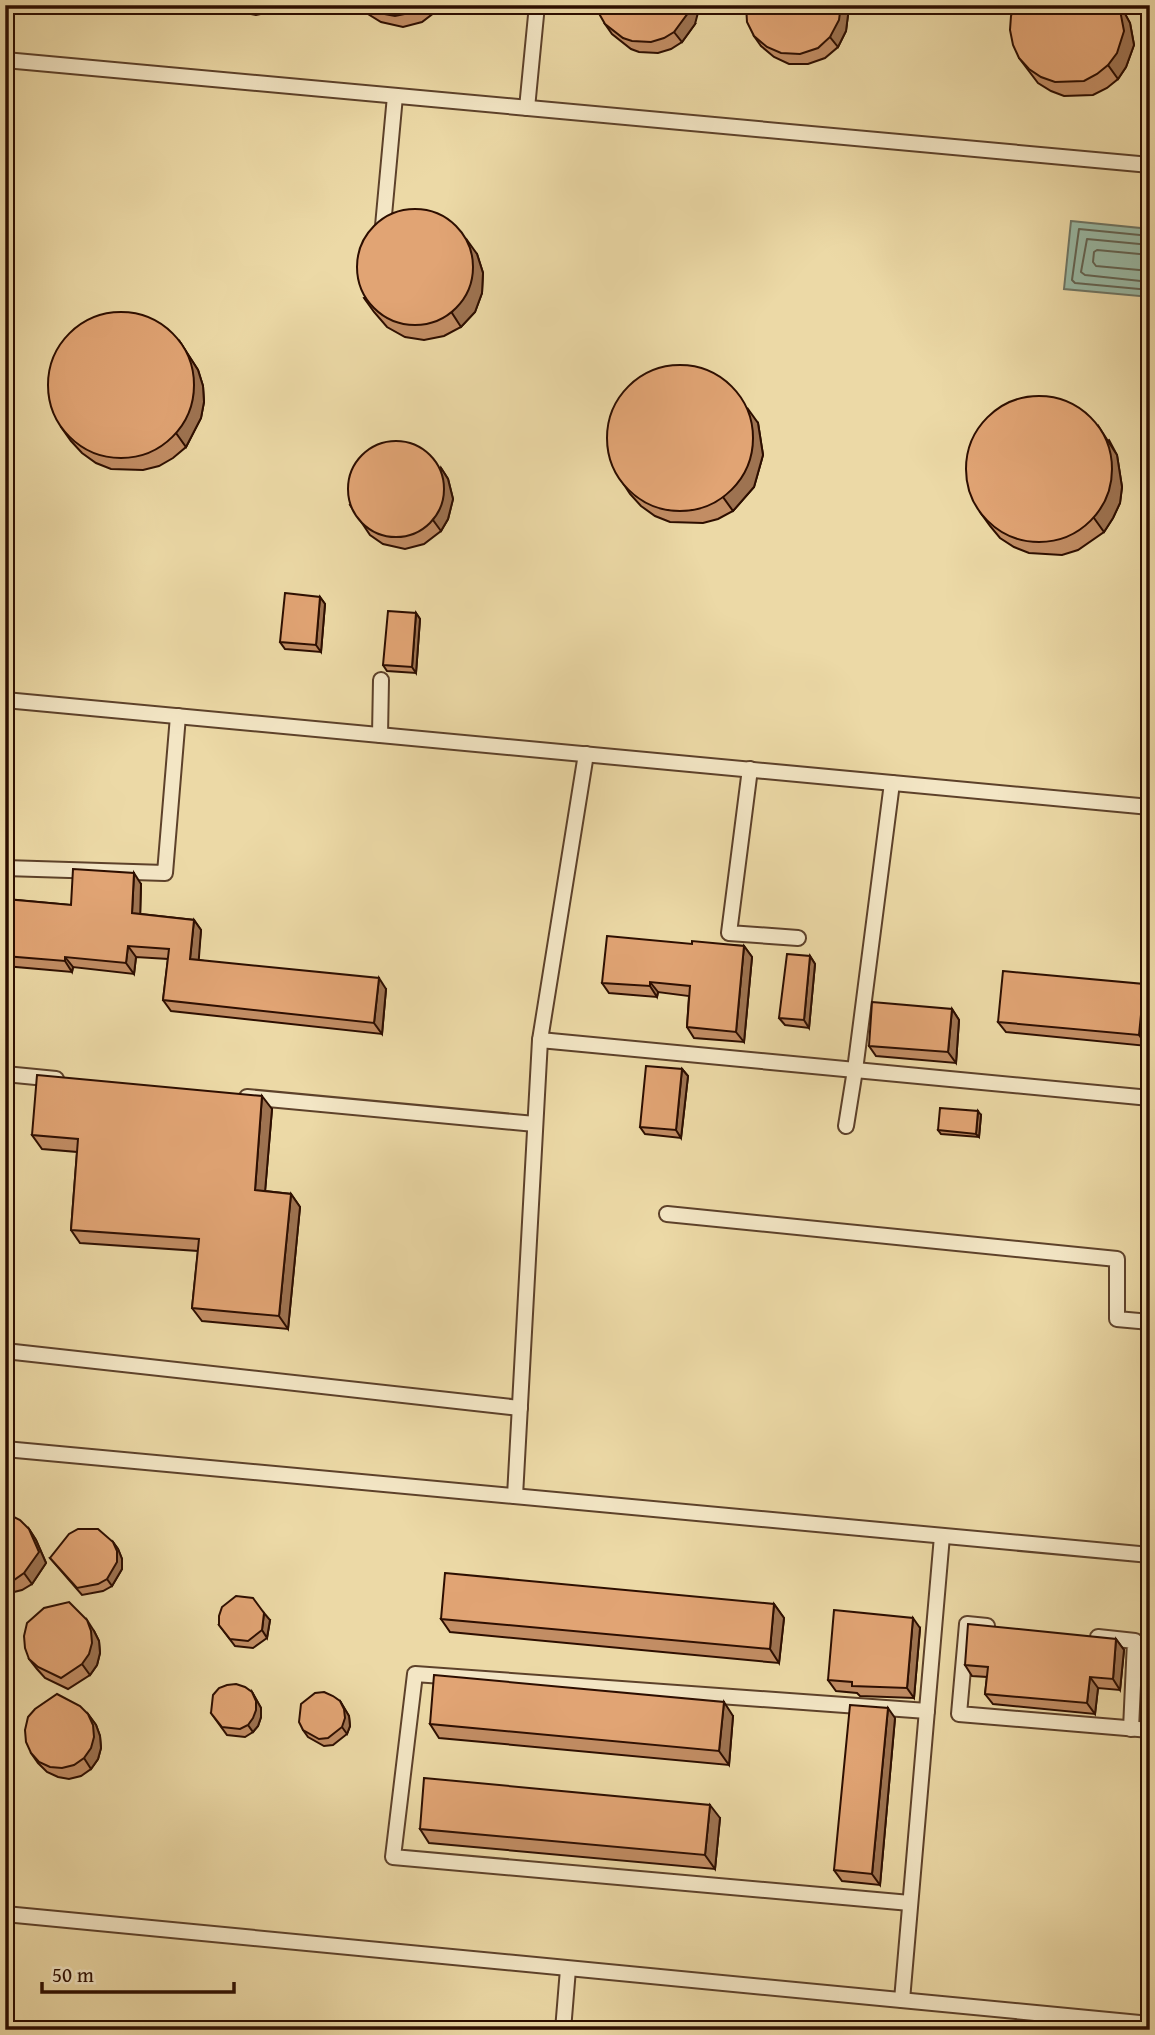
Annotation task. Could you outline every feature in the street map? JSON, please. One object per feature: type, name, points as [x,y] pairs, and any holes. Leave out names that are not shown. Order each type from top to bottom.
[{"type":"lane","points":[[527,108],[537,5]]},
{"type":"lane","points":[[5,60],[1150,165]]},
{"type":"lane","points":[[383,226],[395,96]]},
{"type":"lane","points":[[380,735],[381,680]]},
{"type":"lane","points":[[5,700],[1150,807]]},
{"type":"lane","points":[[5,868],[166,873],[178,716]]},
{"type":"lane","points":[[515,1496],[540,1040],[586,754]]},
{"type":"lane","points":[[750,769],[729,933],[798,938]]},
{"type":"lane","points":[[845,1126],[855,1070],[892,783]]},
{"type":"lane","points":[[540,1040],[1150,1098]]},
{"type":"lane","points":[[5,1074],[73,1080]]},
{"type":"lane","points":[[236,1096],[535,1124]]},
{"type":"lane","points":[[667,1214],[1117,1259],[1117,1319],[1150,1322]]},
{"type":"lane","points":[[5,1352],[520,1408]]},
{"type":"lane","points":[[5,1449],[1150,1555]]},
{"type":"lane","points":[[902,2000],[942,1536]]},
{"type":"lane","points":[[1006,1628],[967,1624],[958,1714],[1150,1730]]},
{"type":"lane","points":[[1083,1636],[1135,1641],[1131,1729]]},
{"type":"lane","points":[[910,1903],[393,1857],[415,1674],[927,1711]]},
{"type":"lane","points":[[5,1914],[1150,2024]]},
{"type":"lane","points":[[563,2030],[568,1969]]},
{"type":"water","points":[[1071,221],[1150,229],[1150,297],[1064,289]]},
{"type":"building","points":[[364,5],[423,5],[414,12],[395,16],[374,12]]},
{"type":"building","points":[[597,5],[690,5],[688,13],[674,32],[651,42],[623,38],[605,24]]},
{"type":"building","points":[[746,5],[841,5],[839,20],[830,37],[818,48],[800,54],[781,53],[767,47],[754,36],[747,22]]},
{"type":"building","points":[[1015,5],[1118,5],[1124,31],[1117,53],[1108,65],[1084,81],[1055,82],[1041,77],[1019,58],[1013,45],[1010,30]]},
{"type":"building","points":[[415,209],[437,213],[456,226],[469,245],[473,267],[469,289],[456,308],[437,321],[415,325],[393,321],[374,308],[361,289],[357,267],[361,245],[374,226],[393,213]]},
{"type":"building","points":[[121,312],[149,318],[172,334],[188,357],[194,385],[188,413],[172,436],[149,452],[121,458],[93,452],[70,436],[54,413],[48,385],[54,357],[70,334],[93,318]]},
{"type":"building","points":[[680,365],[708,371],[731,387],[747,410],[753,438],[747,466],[731,489],[708,505],[680,511],[652,505],[629,489],[613,466],[607,438],[613,410],[629,387],[652,371]]},
{"type":"building","points":[[1039,396],[1067,402],[1090,418],[1106,441],[1112,469],[1106,497],[1090,520],[1067,536],[1039,542],[1011,536],[988,520],[972,497],[966,469],[972,441],[988,418],[1011,402]]},
{"type":"building","points":[[396,441],[414,445],[430,455],[440,471],[444,489],[440,507],[430,523],[414,533],[396,537],[378,533],[362,523],[352,507],[348,489],[352,471],[362,455],[378,445]]},
{"type":"building","points":[[285,593],[320,597],[316,645],[280,642]]},
{"type":"building","points":[[388,611],[416,613],[412,667],[383,665]]},
{"type":"building","points":[[73,869],[134,873],[132,913],[194,920],[190,959],[379,978],[374,1023],[163,1000],[169,949],[128,946],[126,963],[65,957],[65,961],[5,956],[5,899],[71,905]]},
{"type":"building","points":[[607,936],[744,946],[736,1032],[687,1027],[690,986],[650,982],[650,986],[602,983]]},
{"type":"building","points":[[787,954],[810,956],[804,1020],[779,1018]]},
{"type":"building","points":[[1003,971],[1144,984],[1139,1035],[998,1022]]},
{"type":"building","points":[[872,1002],[952,1009],[948,1052],[869,1046]]},
{"type":"building","points":[[646,1066],[682,1069],[676,1130],[640,1127]]},
{"type":"building","points":[[37,1075],[262,1096],[255,1190],[291,1194],[279,1316],[192,1308],[199,1239],[71,1230],[78,1139],[32,1135]]},
{"type":"building","points":[[940,1108],[978,1111],[976,1134],[938,1130]]},
{"type":"building","points":[[5,1515],[20,1520],[29,1529],[39,1552],[24,1573],[5,1582]]},
{"type":"building","points":[[78,1529],[98,1529],[113,1542],[117,1551],[117,1562],[107,1579],[98,1584],[77,1588],[50,1558],[69,1534]]},
{"type":"building","points":[[445,1573],[774,1604],[770,1649],[441,1619]]},
{"type":"building","points":[[236,1596],[253,1598],[264,1613],[262,1630],[248,1641],[230,1639],[219,1625],[222,1607]]},
{"type":"building","points":[[69,1602],[87,1620],[92,1643],[82,1664],[61,1678],[38,1667],[29,1659],[24,1636],[27,1623],[44,1608]]},
{"type":"building","points":[[834,1610],[913,1618],[907,1688],[852,1686],[852,1682],[828,1680]]},
{"type":"building","points":[[968,1624],[1116,1639],[1113,1679],[1090,1677],[1087,1703],[985,1694],[988,1667],[965,1665]]},
{"type":"building","points":[[434,1675],[724,1702],[719,1751],[430,1724]]},
{"type":"building","points":[[236,1684],[252,1692],[256,1710],[248,1725],[240,1729],[222,1727],[211,1713],[213,1695],[219,1688]]},
{"type":"building","points":[[324,1692],[340,1701],[345,1718],[342,1727],[328,1738],[319,1739],[303,1730],[299,1722],[301,1704],[315,1693]]},
{"type":"building","points":[[57,1694],[80,1706],[88,1714],[94,1737],[84,1758],[74,1765],[62,1768],[39,1762],[26,1742],[25,1730],[28,1717],[35,1709]]},
{"type":"building","points":[[850,1705],[888,1708],[872,1874],[834,1870]]},
{"type":"building","points":[[424,1778],[710,1805],[705,1855],[420,1829]]}]
